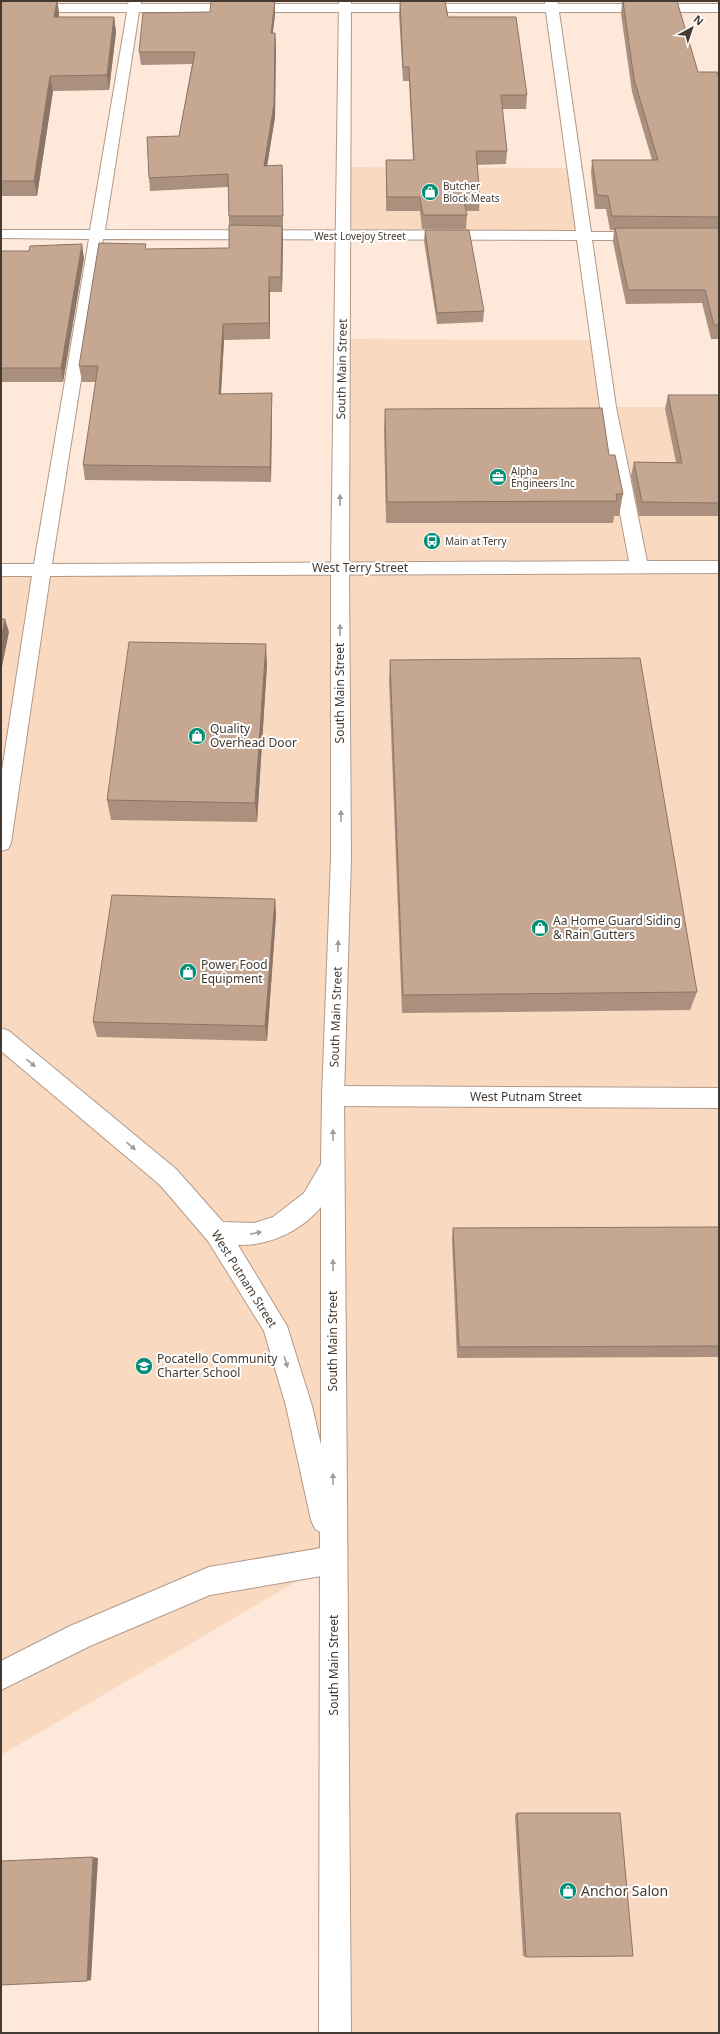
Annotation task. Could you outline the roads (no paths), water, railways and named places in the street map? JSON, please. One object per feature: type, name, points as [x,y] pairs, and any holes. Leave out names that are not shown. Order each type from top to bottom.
[{"type":"main road","points":[[1,843],[42,569],[135,4]]},
{"type":"main road","points":[[1,8],[135,4],[551,4],[719,8]]},
{"type":"main road","name":"South Main Street","points":[[335,2033],[333,1096],[341,858],[340,568],[344,4]]},
{"type":"main road","points":[[551,4],[608,407],[640,567]]},
{"type":"main road","name":"West Lovejoy Street","points":[[1,234],[584,237],[656,236]]},
{"type":"main road","name":"West Terry Street","points":[[1,570],[719,567]]},
{"type":"main road","name":"West Putnam Street","points":[[1,1038],[168,1177],[217,1233],[275,1326],[299,1406],[333,1560]]},
{"type":"main road","name":"West Putnam Street","points":[[333,1096],[719,1098]]},
{"type":"main road","points":[[217,1233],[254,1234],[280,1226],[312,1201],[333,1166]]},
{"type":"main road","points":[[1,1676],[80,1636],[209,1581],[333,1560]]},
{"type":"place","name":"Butcher Block Meats","points":[[430,192]]},
{"type":"place","name":"Alpha Engineers Inc","points":[[498,477]]},
{"type":"place","name":"Main at Terry","points":[[432,541]]},
{"type":"place","name":"Quality Overhead Door","points":[[197,736]]},
{"type":"place","name":"Aa Home Guard Siding & Rain Gutters","points":[[540,928]]},
{"type":"place","name":"Power Food Equipment","points":[[188,972]]},
{"type":"place","name":"Pocatello Community Charter School","points":[[144,1366]]},
{"type":"place","name":"Anchor Salon","points":[[568,1891]]}]
